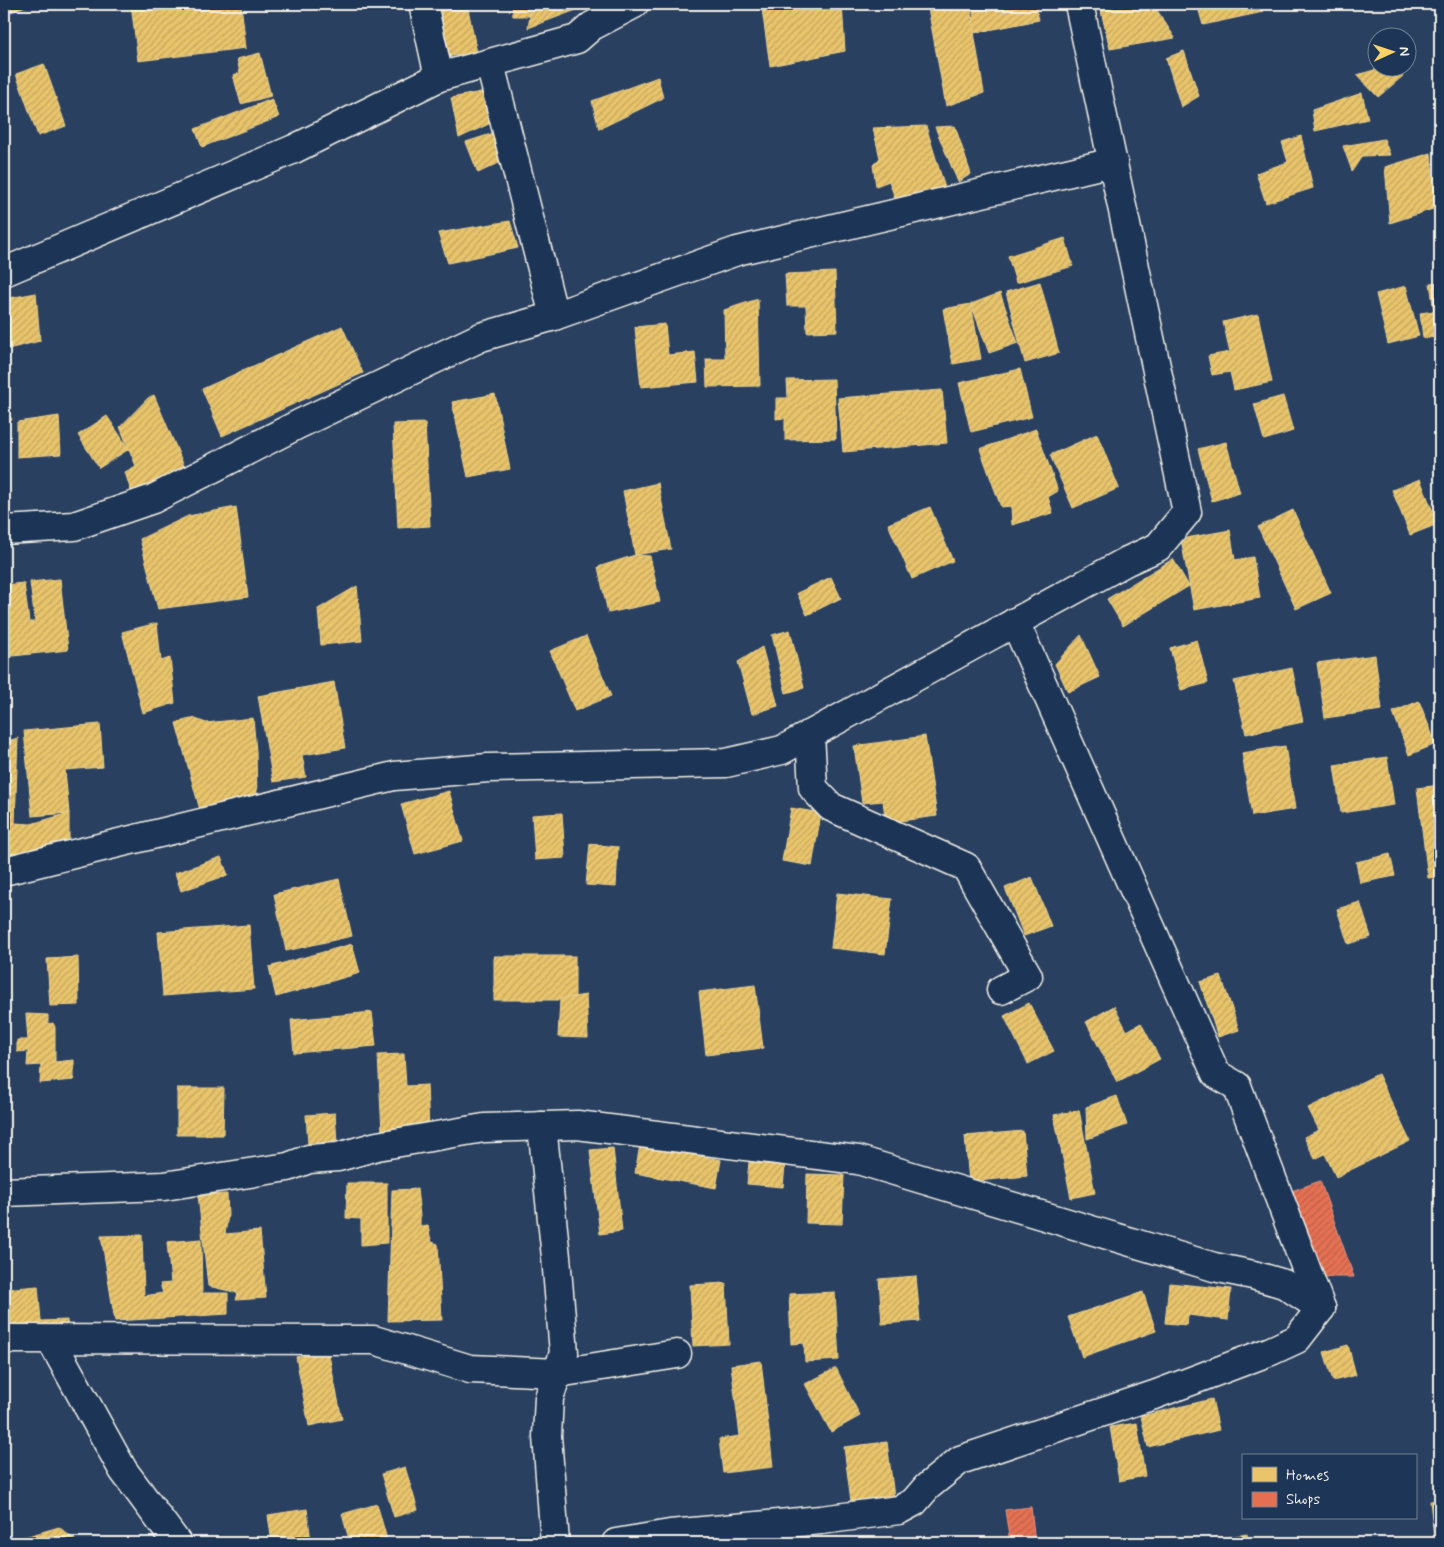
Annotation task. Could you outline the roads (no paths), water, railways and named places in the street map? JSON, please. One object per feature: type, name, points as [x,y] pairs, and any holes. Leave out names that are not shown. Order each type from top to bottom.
[{"type":"street","points":[[423,4],[439,78]]},
{"type":"street","points":[[4,272],[294,149],[439,78],[577,39],[592,26],[634,4]]},
{"type":"street","points":[[4,871],[394,776],[488,768],[726,763],[782,750],[1127,561],[1158,547],[1187,512],[1080,4]]},
{"type":"street","points":[[490,64],[554,316]]},
{"type":"street","points":[[4,530],[74,526],[153,499],[299,424],[481,337],[554,316],[738,251],[1114,162]]},
{"type":"street","points":[[1015,622],[1216,1074],[1237,1086],[1321,1308]]},
{"type":"street","points":[[810,734],[813,788],[831,807],[966,867],[1028,976],[1001,990]]},
{"type":"street","points":[[4,1192],[164,1186],[288,1167],[309,1159],[338,1156],[377,1146],[484,1128],[577,1125],[858,1160],[1214,1266],[1284,1284],[1321,1308]]},
{"type":"street","points":[[542,1126],[564,1352],[549,1398],[547,1436],[555,1543]]},
{"type":"street","points":[[616,1543],[670,1534],[821,1520],[899,1510],[914,1502],[927,1487],[960,1460],[1154,1395],[1272,1351],[1297,1339],[1321,1308]]},
{"type":"street","points":[[4,1339],[374,1340],[470,1369],[558,1373],[677,1354]]},
{"type":"street","points":[[51,1340],[123,1470],[177,1543]]}]
